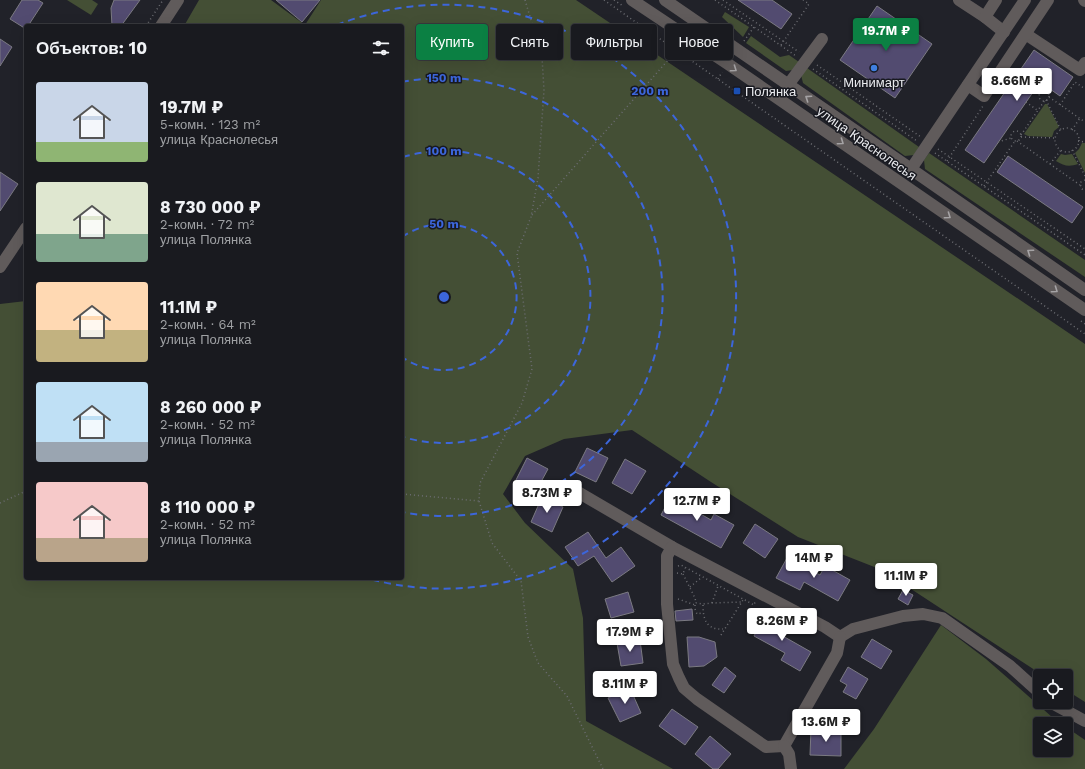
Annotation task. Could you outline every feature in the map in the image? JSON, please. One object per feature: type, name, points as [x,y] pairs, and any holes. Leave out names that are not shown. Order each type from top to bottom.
[{"type":"street","points":[[162,24],[178,0]]},
{"type":"street","name":"улица Краснолесья","points":[[632,0],[728,64],[1085,310]]},
{"type":"street","name":"улица Краснолесья","points":[[665,0],[1085,290]]},
{"type":"street","points":[[959,0],[1004,32]]},
{"type":"street","points":[[984,17],[996,0]]},
{"type":"street","points":[[911,169],[1026,0]]},
{"type":"street","points":[[968,86],[984,96],[1048,0]]},
{"type":"street","points":[[1030,37],[1080,70],[1085,63]]},
{"type":"street","points":[[788,85],[822,38]]},
{"type":"street","points":[[0,266],[24,231]]},
{"type":"street","points":[[563,488],[576,491],[672,547],[840,636]]},
{"type":"street","points":[[672,547],[667,556],[667,604],[673,664],[684,688],[697,699],[766,747],[784,746]]},
{"type":"street","points":[[840,636],[853,629],[903,616],[923,614],[942,618],[1010,666],[1033,687]]},
{"type":"street","points":[[784,746],[837,654],[840,636]]},
{"type":"street","points":[[1063,709],[1085,721]]},
{"type":"street","points":[[784,746],[788,754],[791,769]]},
{"type":"path","points":[[147,24],[163,0]]},
{"type":"path","points":[[525,0],[542,58],[544,90],[538,178],[531,216],[517,253],[532,369],[522,403],[480,483],[479,501],[492,543],[521,581],[528,637],[538,663],[567,696],[602,769]]},
{"type":"path","points":[[604,0],[665,42]]},
{"type":"path","points":[[715,0],[781,45],[806,60],[927,145],[987,182],[1085,249]]},
{"type":"path","points":[[723,0],[1085,256]]},
{"type":"path","points":[[781,45],[809,4],[803,0]]},
{"type":"path","points":[[531,216],[668,60]]},
{"type":"path","points":[[691,60],[1085,334]]},
{"type":"path","points":[[1040,82],[1043,91],[1047,92],[1049,97],[1085,122]]},
{"type":"path","points":[[1060,105],[1075,82],[1085,89]]},
{"type":"path","points":[[1043,91],[1040,93],[1039,98],[1041,100],[1045,100],[1061,130]]},
{"type":"path","points":[[984,186],[1021,136],[1045,100],[1049,97]]},
{"type":"path","points":[[1026,102],[1038,110]]},
{"type":"path","points":[[1072,130],[1080,118]]},
{"type":"path","points":[[1068,128],[1072,130],[1077,135],[1078,141],[1076,147],[1065,152],[1056,145],[1055,138],[1057,133],[1061,130],[1068,128]]},
{"type":"path","points":[[1011,138],[1012,133],[1019,132],[1021,136],[1055,138]]},
{"type":"path","points":[[998,142],[1011,138],[1080,185],[1082,189],[1085,190]]},
{"type":"path","points":[[1078,141],[1085,142]]},
{"type":"path","points":[[1050,164],[1061,150]]},
{"type":"path","points":[[1072,150],[1085,176]]},
{"type":"path","points":[[1080,185],[1081,182],[1085,180]]},
{"type":"path","points":[[0,503],[24,492]]},
{"type":"path","points":[[404,494],[479,501]]},
{"type":"path","points":[[676,579],[676,568],[682,565],[754,605],[759,593]]},
{"type":"path","points":[[685,568],[683,574],[690,587],[695,609],[697,614],[702,614]]},
{"type":"path","points":[[676,572],[678,574],[683,574]]},
{"type":"path","points":[[690,587],[702,577]]},
{"type":"path","points":[[712,603],[718,586]]},
{"type":"path","points":[[676,599],[695,604],[742,602]]},
{"type":"path","points":[[721,635],[743,600]]},
{"type":"path","points":[[703,604],[702,614],[708,624],[713,628],[724,630]]},
{"type":"green space","points":[[67,0],[92,0],[98,4],[91,15]]},
{"type":"green space","points":[[199,0],[271,0],[304,24],[185,24]]},
{"type":"green space","points":[[321,0],[576,0],[612,24],[571,24],[571,60],[657,60],[657,55],[1085,344],[1085,702],[1073,694],[1073,669],[1033,669],[882,570],[798,537],[632,430],[564,439],[525,456],[503,494],[525,523],[573,569],[583,618],[586,721],[673,769],[0,769],[0,304],[24,301],[24,580],[404,580],[404,24],[306,24]]},
{"type":"green space","points":[[725,12],[749,27],[743,37],[733,27],[733,24],[729,24],[722,17]]},
{"type":"green space","points":[[751,36],[780,57],[789,55],[799,62],[793,70],[786,71],[746,43]]},
{"type":"green space","points":[[807,68],[919,147],[914,155],[905,156],[803,83],[801,75]]},
{"type":"green space","points":[[1045,104],[1047,104],[1059,127],[1054,131],[1052,137],[1028,136],[1024,134]]},
{"type":"green space","points":[[1082,143],[1085,143],[1085,173],[1075,153]]},
{"type":"green space","points":[[929,153],[1085,260],[1085,277],[925,169],[924,160]]},
{"type":"green space","points":[[1061,154],[1072,154],[1078,164],[1067,166],[1056,161]]},
{"type":"green space","points":[[941,625],[986,659],[1033,700],[1033,709],[1043,709],[1052,717],[1033,717],[1033,757],[1073,757],[1073,732],[1085,740],[1085,769],[844,769],[874,729]]},
{"type":"building","points":[[22,0],[38,0],[43,3],[29,24],[24,24],[24,28],[10,19]]},
{"type":"building","points":[[114,0],[140,0],[122,24],[112,24],[111,8]]},
{"type":"building","points":[[276,0],[320,0],[302,22]]},
{"type":"building","points":[[738,0],[772,0],[792,14],[781,29]]},
{"type":"building","points":[[877,6],[932,44],[895,98],[840,60]]},
{"type":"building","points":[[0,39],[12,47],[0,66]]},
{"type":"building","points":[[1034,50],[1073,77],[1060,96],[1040,82],[984,163],[965,150]]},
{"type":"building","points":[[1008,156],[1083,207],[1072,223],[997,172]]},
{"type":"building","points":[[0,172],[18,184],[0,211]]},
{"type":"building","points":[[587,448],[608,458],[596,482],[575,472]]},
{"type":"building","points":[[527,458],[548,469],[535,493],[515,482]]},
{"type":"building","points":[[625,459],[646,471],[632,494],[612,483]]},
{"type":"building","points":[[672,494],[693,506],[692,509],[711,520],[714,514],[734,525],[721,548],[661,515]]},
{"type":"building","points":[[542,497],[563,507],[552,532],[531,522]]},
{"type":"building","points":[[755,524],[778,539],[765,558],[743,543]]},
{"type":"building","points":[[588,532],[606,558],[621,547],[635,566],[612,582],[594,556],[578,566],[565,547]]},
{"type":"building","points":[[787,558],[820,575],[825,566],[850,580],[838,601],[804,582],[800,590],[776,578]]},
{"type":"building","points":[[903,590],[913,595],[908,605],[898,599]]},
{"type":"building","points":[[628,592],[634,612],[611,618],[605,599]]},
{"type":"building","points":[[692,609],[693,620],[676,621],[675,611]]},
{"type":"building","points":[[766,613],[787,624],[781,635],[811,652],[800,671],[781,660],[785,653],[754,636]]},
{"type":"building","points":[[687,637],[699,637],[715,642],[717,657],[704,666],[689,667]]},
{"type":"building","points":[[872,639],[892,651],[881,669],[861,657]]},
{"type":"building","points":[[640,640],[643,663],[621,666],[617,643]]},
{"type":"building","points":[[725,667],[736,676],[724,693],[712,685]]},
{"type":"building","points":[[848,667],[868,679],[856,699],[843,692],[847,685],[840,681]]},
{"type":"building","points":[[630,688],[641,713],[620,722],[608,698]]},
{"type":"building","points":[[672,709],[698,727],[685,745],[659,726]]},
{"type":"building","points":[[811,729],[841,730],[841,756],[810,755]]},
{"type":"building","points":[[710,736],[731,754],[718,769],[713,769],[695,754]]},
{"type":"place","name":"Минимарт","points":[[874,68]]},
{"type":"place","name":"Полянка","points":[[737,91]]}]
